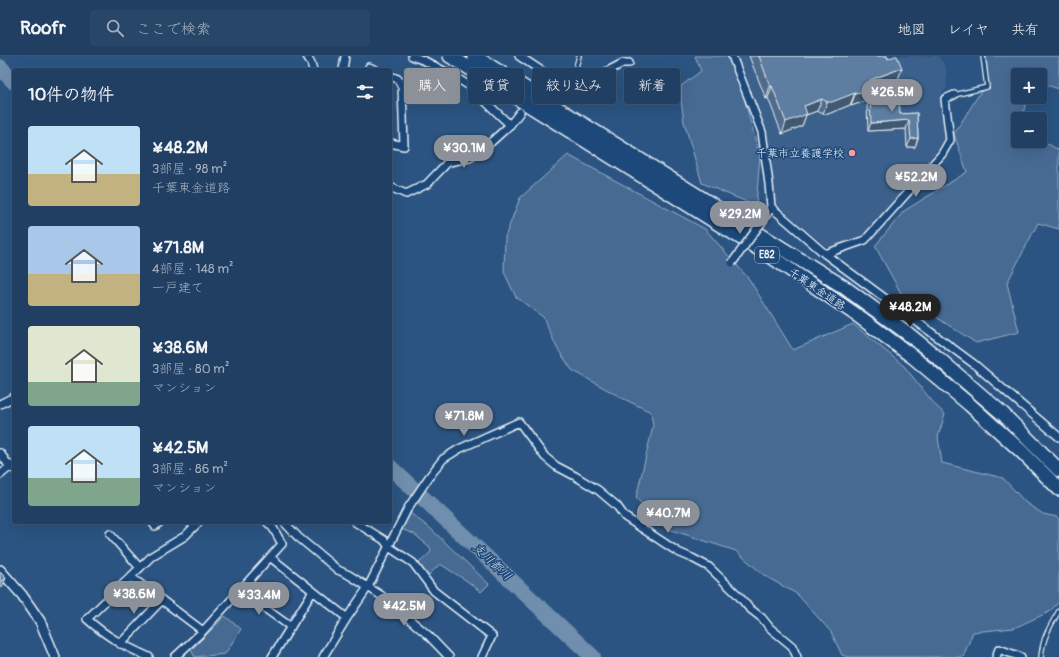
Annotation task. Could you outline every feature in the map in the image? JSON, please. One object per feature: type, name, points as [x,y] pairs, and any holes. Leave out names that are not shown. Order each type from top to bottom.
[{"type":"highway","name":"千葉東金道路","points":[[450,56],[770,256],[861,318],[913,357],[970,405],[1021,451],[1059,489]]},
{"type":"highway","name":"千葉東金道路","points":[[474,56],[844,287],[938,358],[1003,414],[1059,470]]},
{"type":"street","points":[[307,56],[312,68]]},
{"type":"street","points":[[343,68],[345,56]]},
{"type":"street","points":[[412,56],[425,61],[468,85],[510,125]]},
{"type":"street","points":[[519,56],[537,68]]},
{"type":"street","points":[[732,56],[762,132],[771,207],[732,263]]},
{"type":"street","points":[[613,68],[623,63],[629,63]]},
{"type":"street","points":[[392,77],[398,79],[402,87],[404,146],[392,143]]},
{"type":"street","points":[[825,254],[865,240],[942,154],[950,140],[945,99],[954,95]]},
{"type":"street","points":[[392,188],[406,194],[427,184],[447,163],[469,158],[479,153],[510,125],[520,112]]},
{"type":"street","points":[[771,207],[825,254],[974,364],[1059,437]]},
{"type":"street","points":[[0,404],[12,398]]},
{"type":"street","points":[[323,657],[368,587],[408,508],[443,458],[519,422],[545,457],[556,466],[598,490],[617,506],[625,517],[678,552],[709,567],[738,595],[749,608],[762,618],[770,628],[792,646],[797,657]]},
{"type":"street","points":[[0,453],[12,466]]},
{"type":"street","points":[[0,475],[12,468]]},
{"type":"street","points":[[149,657],[120,644],[87,619],[152,556],[185,536],[197,524]]},
{"type":"street","points":[[175,657],[203,631],[282,544],[269,524]]},
{"type":"street","points":[[286,524],[298,537],[338,570],[349,575],[382,596],[428,635],[449,657]]},
{"type":"street","points":[[358,524],[384,540],[389,547],[413,562],[434,591],[492,636],[482,657]]},
{"type":"street","points":[[110,534],[140,568]]},
{"type":"street","points":[[270,557],[347,618]]},
{"type":"street","points":[[0,570],[22,594],[40,621],[55,657]]},
{"type":"street","points":[[131,577],[203,631]]},
{"type":"street","points":[[239,590],[291,627]]},
{"type":"street","points":[[272,657],[313,591]]},
{"type":"street","points":[[120,644],[162,600]]},
{"type":"street","points":[[996,657],[999,649],[1021,657]]},
{"type":"lane","points":[[576,68],[579,56]]},
{"type":"lane","points":[[954,95],[987,87],[984,56]]},
{"type":"lane","points":[[1041,657],[1046,634],[1059,612]]},
{"type":"shaded area","points":[[695,56],[728,56],[743,94],[760,156],[756,206],[702,183],[684,122],[681,100],[681,86],[701,71]]},
{"type":"shaded area","name":"千葉市立養護学校","points":[[735,56],[938,56],[946,67],[947,88],[941,94],[946,136],[925,170],[864,234],[836,247],[825,246],[776,204],[764,131]]},
{"type":"shaded area","points":[[986,56],[1059,56],[1059,89],[1047,85],[1047,68],[1011,68],[1011,104],[1025,104],[1024,112],[1011,112],[1011,148],[1047,148],[1047,144],[1059,150],[1059,229],[1038,223],[1007,283],[1019,332],[976,343],[902,295],[875,246],[904,211],[967,172],[954,134],[988,80]]},
{"type":"shaded area","points":[[568,155],[705,229],[749,279],[793,350],[853,324],[904,366],[936,406],[945,414],[938,437],[942,463],[1003,478],[1026,503],[1043,514],[1057,517],[1059,519],[1059,602],[1049,612],[1014,628],[973,632],[963,657],[848,657],[842,655],[831,632],[797,594],[765,576],[736,551],[665,528],[636,498],[653,426],[651,412],[622,398],[572,370],[557,348],[543,317],[516,297],[504,272],[505,237],[520,198]]},
{"type":"shaded area","points":[[410,513],[431,529],[489,584],[481,592],[440,564],[427,577],[419,563],[431,552],[430,547],[414,534],[401,529]]},
{"type":"shaded area","points":[[225,616],[241,629],[225,654],[195,657],[191,650]]},
{"type":"building","points":[[759,56],[887,56],[888,59],[897,56],[902,68],[870,80],[872,87],[855,94],[832,102],[827,102],[822,99],[804,106],[807,114],[786,122]]},
{"type":"building","points":[[899,96],[900,114],[917,113],[918,138],[911,139],[909,120],[871,123],[870,97]]},
{"type":"building","points":[[0,572],[6,578],[0,583]]},
{"type":"waterway","name":"支川都川","points":[[0,67],[12,80]]},
{"type":"waterway","name":"支川都川","points":[[392,469],[593,657]]},
{"type":"tunnel","points":[[520,112],[532,92]]},
{"type":"place","name":"千葉市立養護学校","points":[[852,153]]}]
